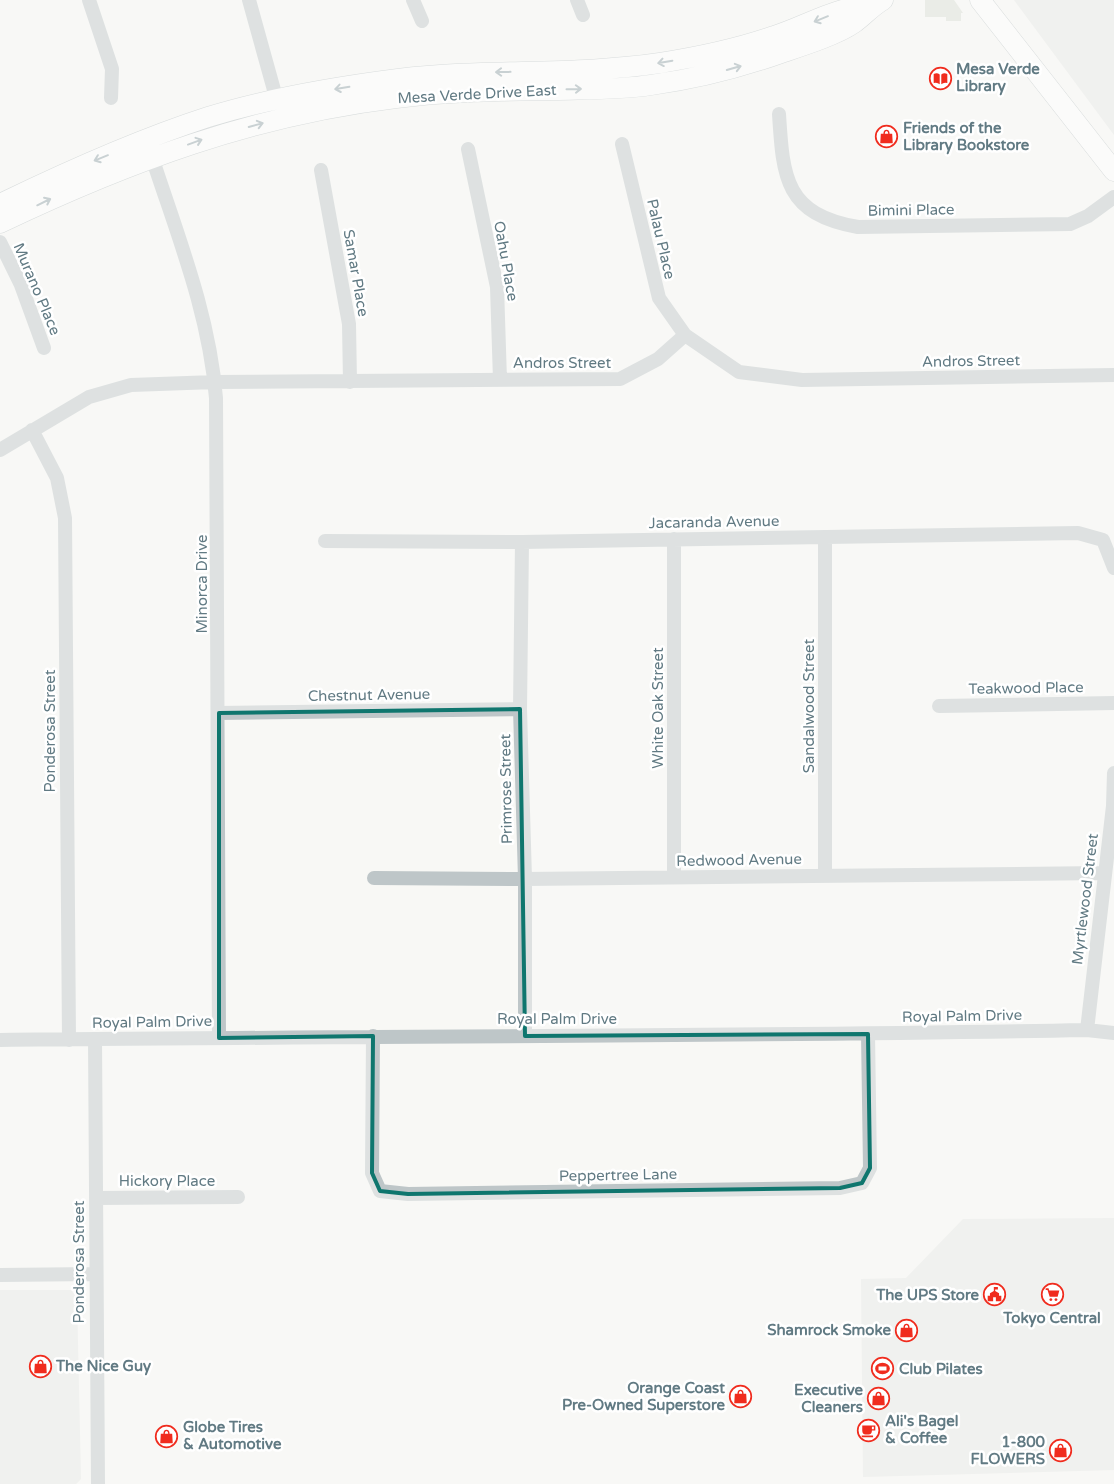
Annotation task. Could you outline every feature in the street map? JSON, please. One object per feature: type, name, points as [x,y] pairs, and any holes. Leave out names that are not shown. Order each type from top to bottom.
[{"type":"street","points":[[89,0],[112,69],[111,98]]},
{"type":"street","points":[[249,0],[282,118]]},
{"type":"street","points":[[414,0],[422,21]]},
{"type":"street","points":[[577,0],[583,15]]},
{"type":"street","points":[[980,0],[1114,171]]},
{"type":"street","name":"Mesa Verde Drive East","points":[[0,223],[208,118],[276,99],[399,79],[484,72],[600,70],[660,63],[723,51],[771,37],[847,9],[875,4]]},
{"type":"street","name":"Mesa Verde Drive East","points":[[0,204],[67,172],[149,148],[203,139],[282,118],[395,98],[476,91],[601,89],[659,84],[716,73],[805,45],[854,23],[875,4]]},
{"type":"street","name":"Bimini Place","points":[[779,114],[782,163],[787,179],[807,206],[820,217],[840,224],[858,227],[1070,224],[1088,216],[1114,197]]},
{"type":"street","name":"Palau Place","points":[[622,144],[659,298],[685,335]]},
{"type":"street","name":"Minorca Drive","points":[[149,148],[193,276],[215,382],[219,713],[219,1038]]},
{"type":"street","name":"Oahu Place","points":[[468,149],[498,287],[500,380]]},
{"type":"street","name":"Samar Place","points":[[320,170],[349,324],[350,382]]},
{"type":"street","name":"Murano Place","points":[[0,242],[18,278],[44,348]]},
{"type":"street","name":"Andros Street","points":[[0,450],[89,397],[118,388],[157,383],[620,379],[658,359],[685,335],[739,372],[802,380],[1114,376]]},
{"type":"street","name":"Ponderosa Street","points":[[32,430],[57,478],[65,518],[69,1040]]},
{"type":"street","name":"Jacaranda Avenue","points":[[325,541],[522,542],[1078,532],[1103,540],[1114,568]]},
{"type":"street","name":"Sandalwood Street","points":[[825,537],[825,875]]},
{"type":"street","name":"White Oak Street","points":[[674,539],[674,877]]},
{"type":"street","name":"Primrose Street","points":[[522,542],[520,709],[525,879],[525,1036]]},
{"type":"street","name":"Teakwood Place","points":[[939,706],[1114,703]]},
{"type":"street","name":"Chestnut Avenue","points":[[219,713],[520,709]]},
{"type":"street","name":"Myrtlewood Street","points":[[1087,1030],[1113,806],[1114,773]]},
{"type":"street","name":"Redwood Avenue","points":[[374,878],[525,879],[1104,873]]},
{"type":"street","name":"Royal Palm Drive","points":[[0,1040],[868,1034],[1087,1030],[1114,1033]]},
{"type":"street","name":"Peppertree Lane","points":[[373,1036],[372,1173],[380,1191],[408,1194],[840,1188],[862,1183],[870,1168],[868,1034]]},
{"type":"street","name":"Ponderosa Street","points":[[95,1039],[95,1274],[98,1484]]},
{"type":"street","name":"Hickory Place","points":[[96,1198],[238,1197]]},
{"type":"street","points":[[0,1275],[95,1274]]},
{"type":"highlighted area","points":[[520,709],[525,1036],[868,1034],[870,1168],[862,1183],[840,1188],[408,1194],[380,1191],[372,1173],[373,1036],[219,1038],[219,713]]},
{"type":"shaded area","points":[[925,0],[954,0],[963,13],[961,13],[961,21],[946,21],[946,17],[925,17]]},
{"type":"shaded area","points":[[1014,0],[1114,0],[1114,135]]},
{"type":"shaded area","points":[[1114,1218],[1114,1470],[863,1477],[861,1279],[906,1278],[963,1219]]},
{"type":"shaded area","points":[[0,1290],[71,1290],[77,1298],[81,1479],[76,1484],[0,1484]]},
{"type":"place","name":"Mesa Verde Library","points":[[940,78]]},
{"type":"place","name":"Friends of the Library Bookstore","points":[[887,137]]},
{"type":"place","name":"The UPS Store","points":[[995,1295]]},
{"type":"place","name":"Tokyo Central","points":[[1052,1295]]},
{"type":"place","name":"Shamrock Smoke","points":[[907,1330]]},
{"type":"place","name":"The Nice Guy","points":[[40,1366]]},
{"type":"place","name":"Club Pilates","points":[[883,1369]]},
{"type":"place","name":"Orange Coast Pre-Owned Superstore","points":[[741,1397]]},
{"type":"place","name":"Executive Cleaners","points":[[879,1399]]},
{"type":"place","name":"Ali's Bagel & Coffee","points":[[869,1430]]},
{"type":"place","name":"Globe Tires & Automotive","points":[[167,1436]]},
{"type":"place","name":"1-800 FLOWERS","points":[[1061,1451]]}]
